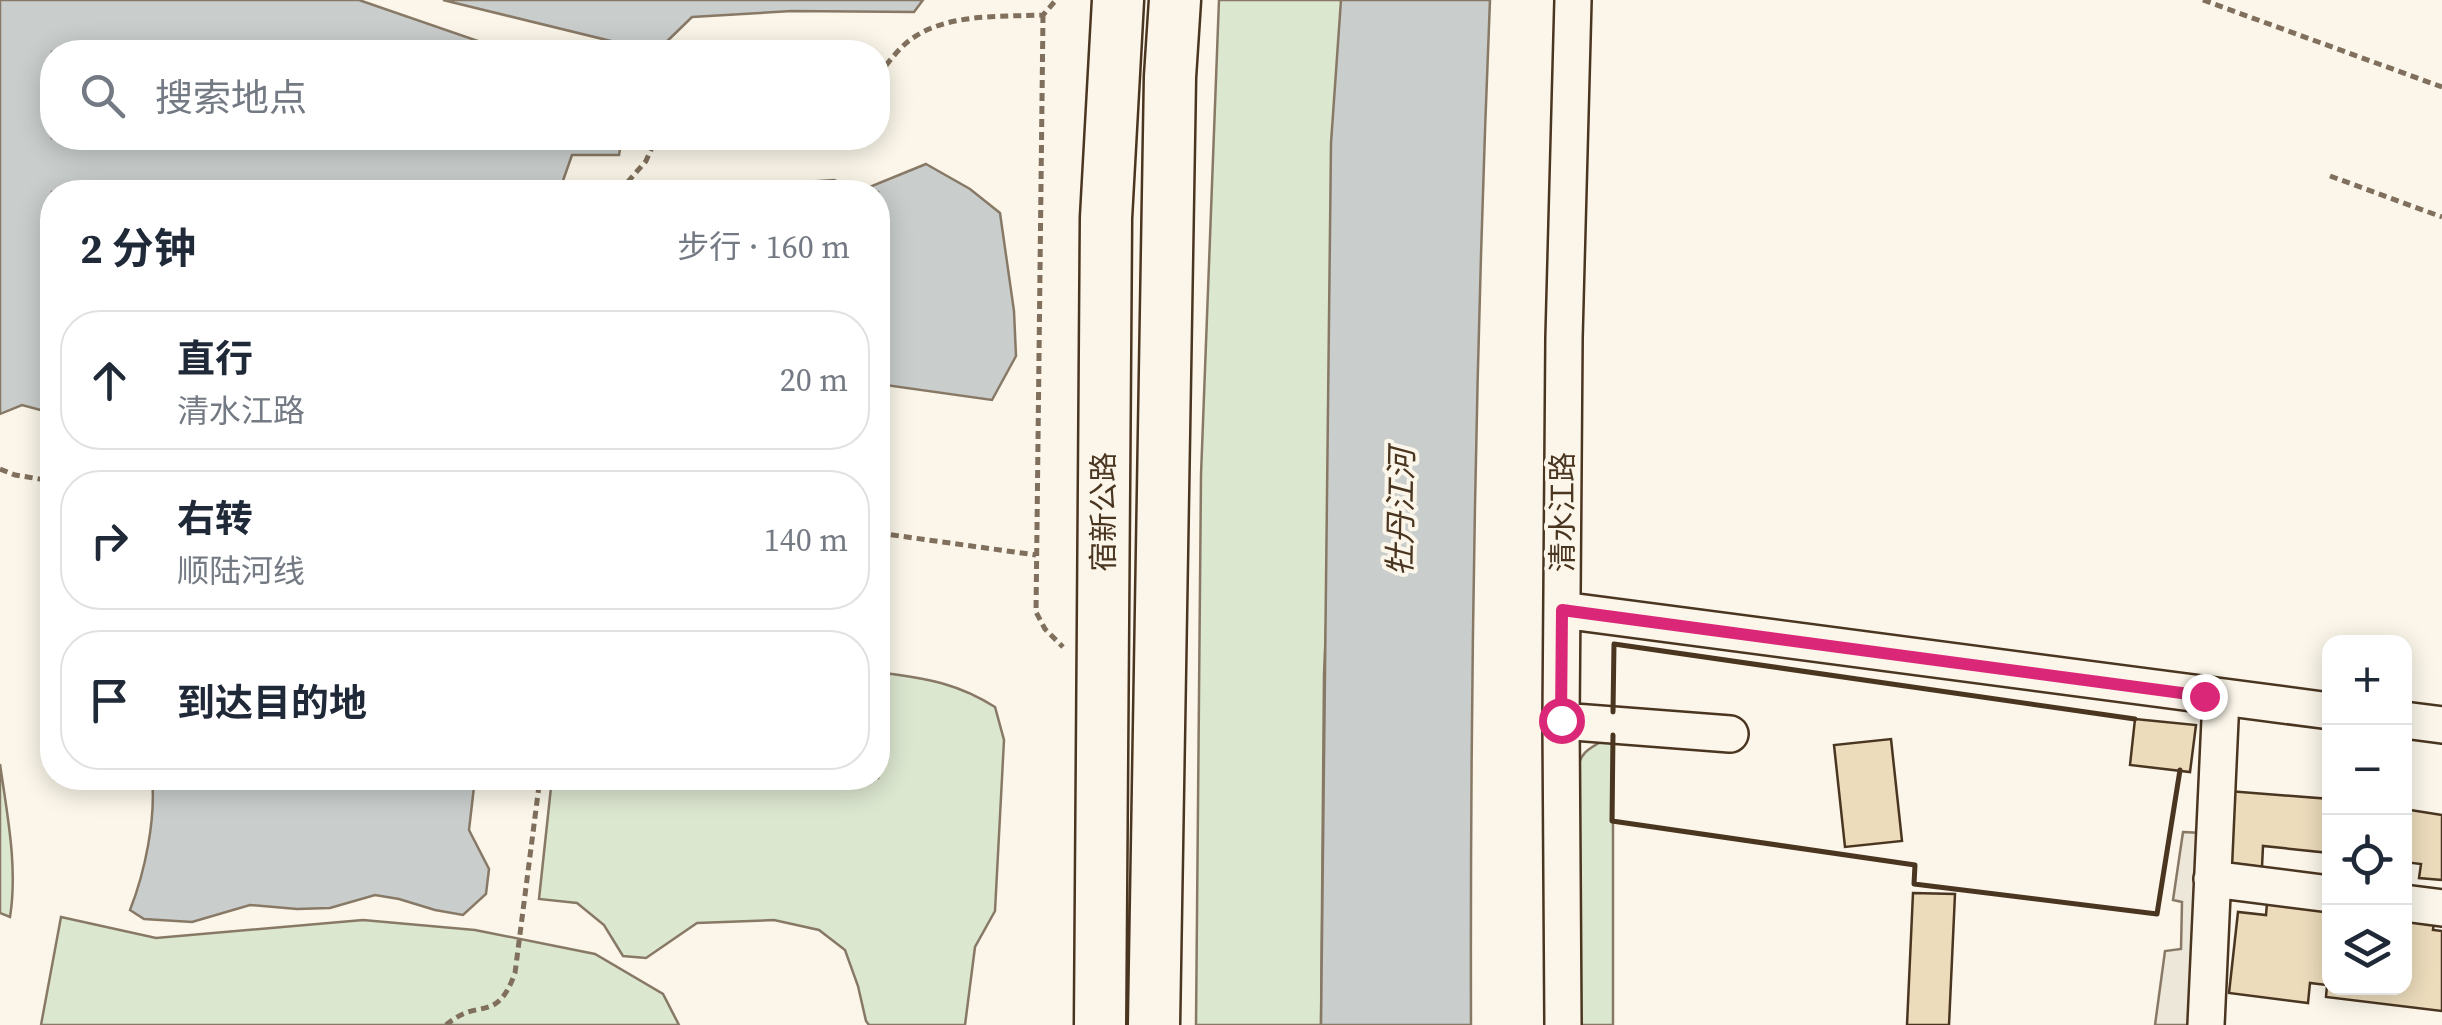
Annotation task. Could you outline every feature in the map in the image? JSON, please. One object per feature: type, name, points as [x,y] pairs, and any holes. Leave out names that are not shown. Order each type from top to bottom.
[{"type":"highway","name":"宿新公路","points":[[1100,1025],[1106,218],[1118,0]]},
{"type":"highway","name":"宿新公路","points":[[1154,1025],[1170,77],[1175,0]]},
{"type":"street","name":"清水江路","points":[[1563,1025],[1564,338],[1574,0]]},
{"type":"street","points":[[1562,610],[2322,710]]},
{"type":"street","points":[[2206,1025],[2221,698]]},
{"type":"street","points":[[1561,720],[1730,734]]},
{"type":"street","points":[[2412,721],[2442,725]]},
{"type":"street","points":[[2212,879],[2322,893]]},
{"type":"street","points":[[2412,904],[2442,908]]},
{"type":"path","points":[[1056,0],[1042,15],[1036,612],[1045,629],[1069,650]]},
{"type":"path","points":[[2203,0],[2442,86]]},
{"type":"path","points":[[890,62],[910,40],[944,23],[1042,15]]},
{"type":"path","points":[[629,180],[651,150]]},
{"type":"path","points":[[2330,176],[2442,217]]},
{"type":"path","points":[[0,469],[40,479]]},
{"type":"path","points":[[890,535],[1036,555]]},
{"type":"path","points":[[446,1025],[464,1014],[497,1007],[508,994],[515,973],[538,790]]},
{"type":"green space","points":[[1219,0],[1352,0],[1324,675],[1321,1025],[1196,1025],[1201,475]]},
{"type":"green space","points":[[890,674],[938,682],[995,707],[1004,740],[995,911],[975,947],[965,1025],[869,1025],[845,950],[819,930],[774,920],[697,923],[646,958],[623,956],[604,925],[577,903],[539,899],[551,790],[890,790]]},
{"type":"green space","points":[[1613,735],[1613,1025],[1579,1025],[1576,773],[1585,753]]},
{"type":"green space","points":[[0,764],[12,860],[10,917],[0,913]]},
{"type":"green space","points":[[61,917],[156,938],[363,920],[475,930],[595,954],[663,994],[679,1025],[41,1025]]},
{"type":"shaded area","points":[[2183,832],[2202,833],[2193,1025],[2155,1025],[2165,951],[2181,949],[2182,902],[2173,900]]},
{"type":"water","points":[[0,0],[359,0],[475,40],[40,40],[40,150],[620,150],[619,155],[572,155],[563,180],[40,180],[40,410],[22,405],[0,414]]},
{"type":"water","points":[[443,0],[923,0],[914,12],[792,11],[692,17],[668,40],[607,40]]},
{"type":"water","name":"牡丹江河","points":[[1341,0],[1490,0],[1475,512],[1471,1025],[1321,1025],[1331,143]]},
{"type":"water","points":[[926,164],[970,189],[1000,213],[1014,311],[1016,356],[992,400],[890,386],[890,180],[887,180]]},
{"type":"water","points":[[152,790],[474,790],[469,830],[489,869],[486,894],[463,915],[375,895],[330,908],[250,905],[192,922],[144,919],[130,910],[148,845]]},
{"type":"building","points":[[2135,719],[2196,725],[2190,772],[2130,765]]},
{"type":"building","points":[[1891,739],[1902,841],[1845,847],[1834,745]]},
{"type":"building","points":[[2228,791],[2322,798],[2322,852],[2263,846],[2262,867],[2222,862]]},
{"type":"building","points":[[2412,810],[2442,815],[2442,880],[2419,878],[2421,864],[2412,863]]},
{"type":"building","points":[[1913,893],[1955,894],[1949,1025],[1907,1025]]},
{"type":"building","points":[[2267,903],[2322,909],[2322,984],[2310,983],[2308,1003],[2229,993],[2238,912],[2266,915]]},
{"type":"building","points":[[2412,920],[2434,922],[2433,930],[2442,931],[2442,1011],[2326,997],[2412,995]]},
{"type":"wall","points":[[1613,712],[1614,644],[2135,719]]},
{"type":"wall","points":[[1613,735],[1612,821],[1915,865],[1914,884],[2157,914],[2180,770]]},
{"type":"route","points":[[1561,720],[1562,610],[2204,696]]}]
